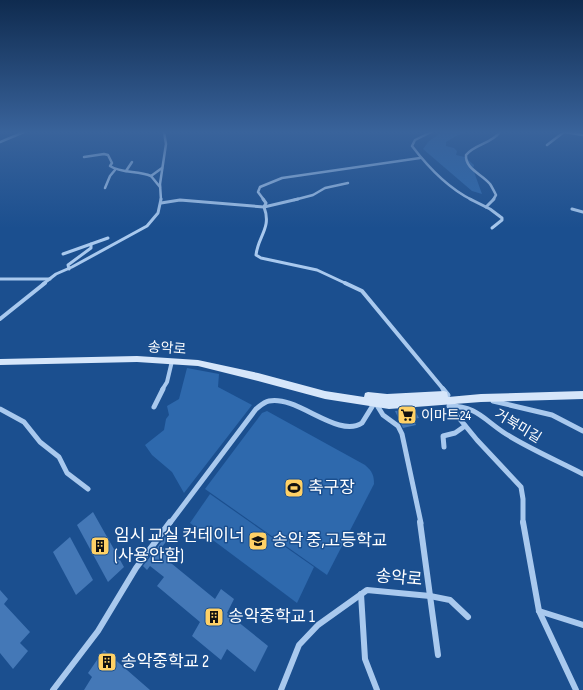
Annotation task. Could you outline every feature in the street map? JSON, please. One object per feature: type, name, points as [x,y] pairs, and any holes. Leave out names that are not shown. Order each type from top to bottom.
[{"type":"main road","points":[[0,357],[104,356],[191,359],[312,387],[355,395],[387,398],[445,398],[583,391]]},
{"type":"main road","name":"송악로","points":[[0,362],[96,359],[172,361],[222,368],[325,395],[389,405],[445,398],[583,395]]},
{"type":"street","points":[[111,164],[110,166],[115,170],[121,172],[137,171],[151,176],[160,188]]},
{"type":"street","points":[[126,171],[131,164]]},
{"type":"street","points":[[0,319],[56,274],[69,269],[147,226],[153,221],[161,203],[160,188],[163,164]]},
{"type":"street","points":[[370,164],[282,178],[260,187],[258,192],[266,203],[264,207],[268,215],[266,226],[256,250],[256,255],[261,258],[317,270],[362,291],[465,426],[511,474],[521,487],[523,499],[522,519],[539,611],[576,690]]},
{"type":"street","points":[[429,164],[445,182],[502,218],[502,220],[492,228]]},
{"type":"street","points":[[470,164],[490,184],[496,195],[486,207]]},
{"type":"street","points":[[151,176],[162,168]]},
{"type":"street","points":[[105,188],[106,182],[115,170]]},
{"type":"street","points":[[161,203],[180,200],[264,207],[313,195],[325,188],[348,183]]},
{"type":"street","points":[[572,209],[583,212]]},
{"type":"street","points":[[63,254],[108,238]]},
{"type":"street","points":[[69,269],[68,265],[91,248],[91,244]]},
{"type":"street","points":[[0,279],[51,279]]},
{"type":"street","points":[[154,407],[167,382],[172,361]]},
{"type":"street","name":"송악로","points":[[481,398],[552,415],[583,431]]},
{"type":"street","points":[[53,690],[89,644],[122,596],[136,568],[256,409],[270,401],[278,401],[302,408],[339,425],[353,428],[362,424],[375,402]]},
{"type":"street","name":"송악로","points":[[281,690],[299,645],[318,625],[367,590],[430,596],[419,512],[402,434],[398,426],[383,416],[375,402]]},
{"type":"street","name":"거북미길","points":[[450,407],[463,406],[475,411],[506,434],[583,474]]},
{"type":"street","points":[[0,409],[24,422],[40,442],[59,457],[67,473],[88,489]]},
{"type":"street","points":[[444,447],[443,436],[455,433],[465,426]]},
{"type":"street","points":[[361,594],[365,659],[377,690]]},
{"type":"street","points":[[438,655],[430,596],[450,600],[468,617]]},
{"type":"street","points":[[539,611],[583,625]]},
{"type":"shaded area","points":[[441,164],[473,164],[473,169],[482,194],[472,191]]},
{"type":"shaded area","points":[[187,368],[219,374],[218,387],[252,405],[184,493],[172,472],[152,455],[145,445],[164,430],[166,419],[169,415],[167,406],[179,399]]},
{"type":"shaded area","name":"축구장","points":[[267,411],[365,465],[371,471],[373,476],[374,484],[327,575],[205,489],[262,413]]},
{"type":"shaded area","points":[[210,494],[314,567],[297,603],[190,523]]},
{"type":"building","name":"이마트24","points":[[414,409],[419,418],[413,419],[416,425],[403,428],[395,411]]},
{"type":"building","name":"임시 교실 컨테이너 (사용안함)","points":[[93,512],[124,567],[108,582],[77,525]]},
{"type":"building","name":"임시 교실 컨테이너 (사용안함)","points":[[70,537],[93,580],[76,595],[53,552]]},
{"type":"building","name":"송악중학교 1","points":[[165,537],[168,539],[162,547],[170,553],[166,559],[215,599],[221,589],[234,599],[227,613],[268,646],[255,672],[227,649],[221,660],[192,636],[200,622],[157,586],[164,577],[150,566],[147,570],[143,566]]},
{"type":"building","points":[[0,590],[8,599],[4,604],[30,632],[20,643],[28,651],[13,669],[0,653]]},
{"type":"building","name":"송악중학교 2","points":[[104,650],[150,690],[84,690],[92,677],[88,673]]},
{"type":"place","name":"이마트24","points":[[407,415]]},
{"type":"place","name":"축구장","points":[[294,488]]},
{"type":"place","name":"송악 중,고등학교","points":[[258,541]]},
{"type":"place","name":"임시 교실 컨테이너 (사용안함)","points":[[100,546]]},
{"type":"place","name":"송악중학교 1","points":[[214,617]]},
{"type":"place","name":"송악중학교 2","points":[[107,662]]}]
